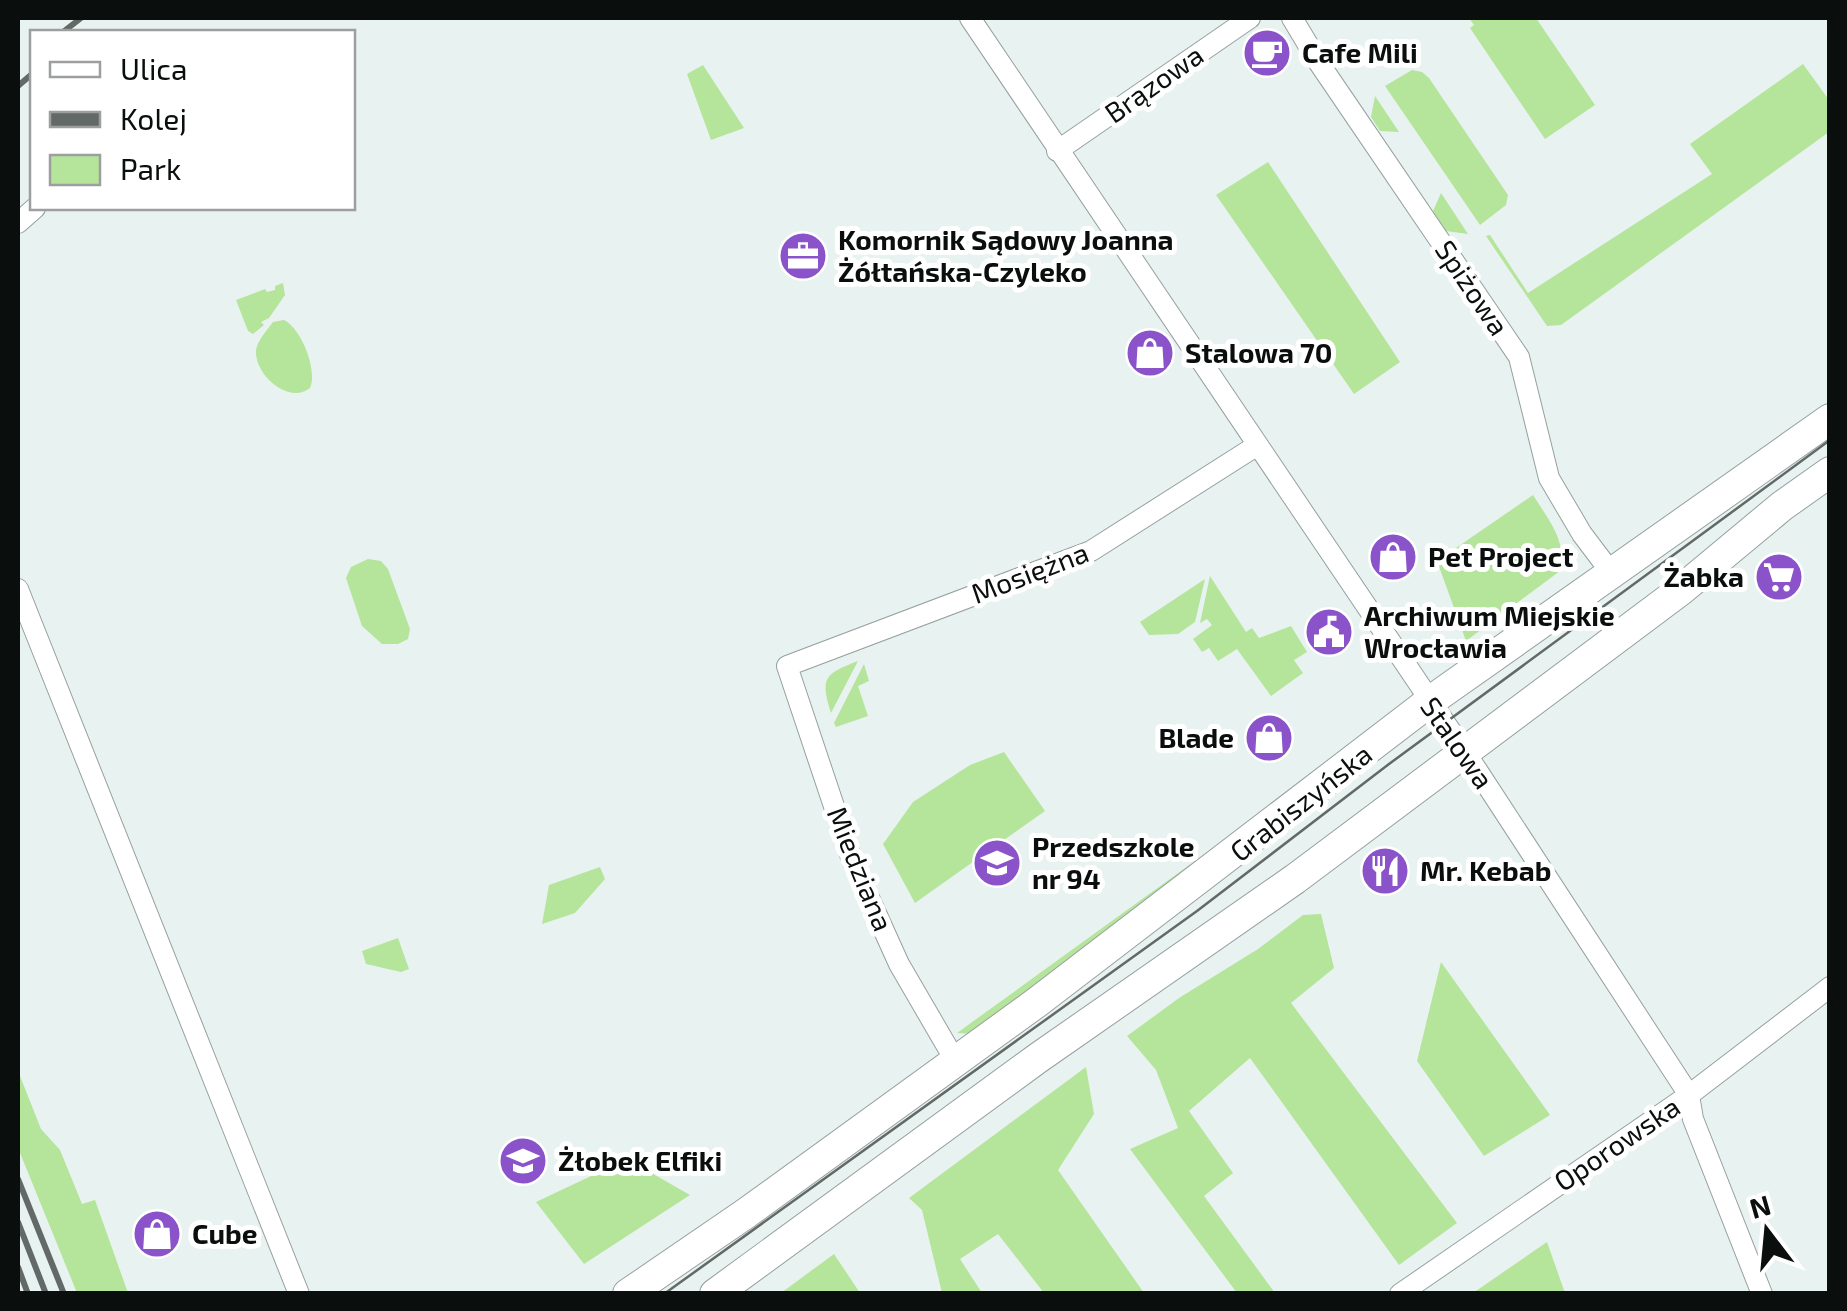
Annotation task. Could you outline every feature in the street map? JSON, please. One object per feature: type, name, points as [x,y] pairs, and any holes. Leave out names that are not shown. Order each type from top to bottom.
[{"type":"main road","name":"Grabiszyńska","points":[[628,1294],[956,1062],[1182,894],[1429,702],[1830,419]]},
{"type":"main road","name":"Grabiszyńska","points":[[714,1294],[1038,1058],[1295,879],[1681,590],[1782,506],[1830,472]]},
{"type":"street","name":"Stalowa","points":[[970,18],[1464,752],[1689,1095],[1693,1119],[1762,1294]]},
{"type":"street","name":"Brązowa","points":[[1058,151],[1250,18]]},
{"type":"street","name":"Spiżowa","points":[[1292,18],[1519,357],[1549,478],[1582,534],[1613,575]]},
{"type":"street","name":"Mosiężna","points":[[788,666],[1092,551],[1256,446]]},
{"type":"street","points":[[18,589],[298,1294]]},
{"type":"street","name":"Miedziana","points":[[788,666],[852,860],[899,964],[956,1062]]},
{"type":"street","name":"Oporowska","points":[[1400,1294],[1689,1095],[1830,987]]},
{"type":"green space","points":[[1469,18],[1536,18],[1595,105],[1545,139],[1470,28],[1474,25]]},
{"type":"green space","points":[[1803,64],[1829,100],[1829,132],[1561,325],[1547,326],[1486,236],[1490,235],[1528,293],[1712,174],[1690,144]]},
{"type":"green space","points":[[703,65],[744,128],[711,140],[687,74]]},
{"type":"green space","points":[[1412,70],[1429,78],[1508,195],[1506,205],[1480,225],[1385,86]]},
{"type":"green space","points":[[1375,96],[1399,132],[1380,131],[1371,117]]},
{"type":"green space","points":[[1268,162],[1400,362],[1354,394],[1216,195]]},
{"type":"green space","points":[[1441,193],[1468,234],[1446,231],[1433,211]]},
{"type":"green space","points":[[283,283],[285,295],[269,318],[261,322],[264,325],[253,334],[248,331],[236,300],[265,289],[275,290],[275,286]]},
{"type":"green space","points":[[284,320],[302,340],[310,361],[310,388],[302,392],[292,393],[274,385],[257,360],[256,350],[263,335],[273,322]]},
{"type":"green space","points":[[1533,495],[1559,541],[1560,571],[1466,641],[1437,561]]},
{"type":"green space","points":[[368,559],[381,561],[388,569],[410,629],[408,639],[398,644],[382,644],[362,626],[346,578],[351,567]]},
{"type":"green space","points":[[1210,576],[1246,632],[1252,628],[1259,638],[1291,626],[1307,652],[1294,660],[1303,673],[1271,696],[1237,649],[1218,661],[1209,648],[1202,652],[1193,639],[1212,625],[1207,619],[1200,623]]},
{"type":"green space","points":[[1205,579],[1195,622],[1178,634],[1149,635],[1140,622]]},
{"type":"green space","points":[[858,661],[831,713],[826,692],[828,679]]},
{"type":"green space","points":[[864,664],[869,681],[858,686],[868,716],[836,727],[834,723]]},
{"type":"green space","points":[[1004,752],[1045,811],[915,903],[883,844],[913,802],[970,765]]},
{"type":"green space","points":[[1228,837],[973,1034],[957,1033]]},
{"type":"green space","points":[[600,867],[605,879],[575,913],[542,924],[549,885]]},
{"type":"green space","points":[[1321,914],[1334,968],[1291,1003],[1457,1223],[1399,1265],[1250,1058],[1189,1111],[1233,1173],[1204,1196],[1275,1293],[1237,1293],[1130,1149],[1178,1128],[1156,1070],[1127,1036],[1303,915]]},
{"type":"green space","points":[[398,938],[409,969],[401,972],[366,964],[362,951]]},
{"type":"green space","points":[[1441,962],[1550,1115],[1484,1156],[1417,1061]]},
{"type":"green space","points":[[1086,1067],[1094,1114],[1058,1170],[1144,1293],[1044,1293],[998,1234],[960,1259],[982,1293],[942,1293],[922,1210],[909,1198]]},
{"type":"green space","points":[[18,1071],[41,1129],[60,1150],[82,1204],[95,1200],[128,1293],[77,1293],[18,1148]]},
{"type":"green space","points":[[627,1159],[690,1195],[584,1264],[536,1202]]},
{"type":"green space","points":[[1547,1242],[1565,1293],[1473,1293]]},
{"type":"green space","points":[[834,1254],[860,1293],[781,1293]]},
{"type":"tram line","points":[[664,1294],[1197,911],[1389,764],[1830,440]]},
{"type":"railway","points":[[66,30],[81,18]]},
{"type":"railway","points":[[18,86],[30,76]]},
{"type":"railway","points":[[18,1179],[64,1294]]},
{"type":"railway","points":[[18,1222],[46,1294]]},
{"type":"railway","points":[[18,1267],[28,1294]]},
{"type":"place","name":"Cafe Mili","points":[[1267,53]]},
{"type":"place","name":"Komornik Sądowy Joanna Żółtańska-Czyleko","points":[[803,256]]},
{"type":"place","name":"Stalowa 70","points":[[1150,353]]},
{"type":"place","name":"Pet Project","points":[[1393,557]]},
{"type":"place","name":"Żabka","points":[[1779,577]]},
{"type":"place","name":"Archiwum Miejskie Wrocławia","points":[[1329,632]]},
{"type":"place","name":"Blade","points":[[1269,738]]},
{"type":"place","name":"Przedszkole nr 94","points":[[997,863]]},
{"type":"place","name":"Mr. Kebab","points":[[1385,871]]},
{"type":"place","name":"Żłobek Elfiki","points":[[523,1161]]},
{"type":"place","name":"Cube","points":[[157,1234]]}]
